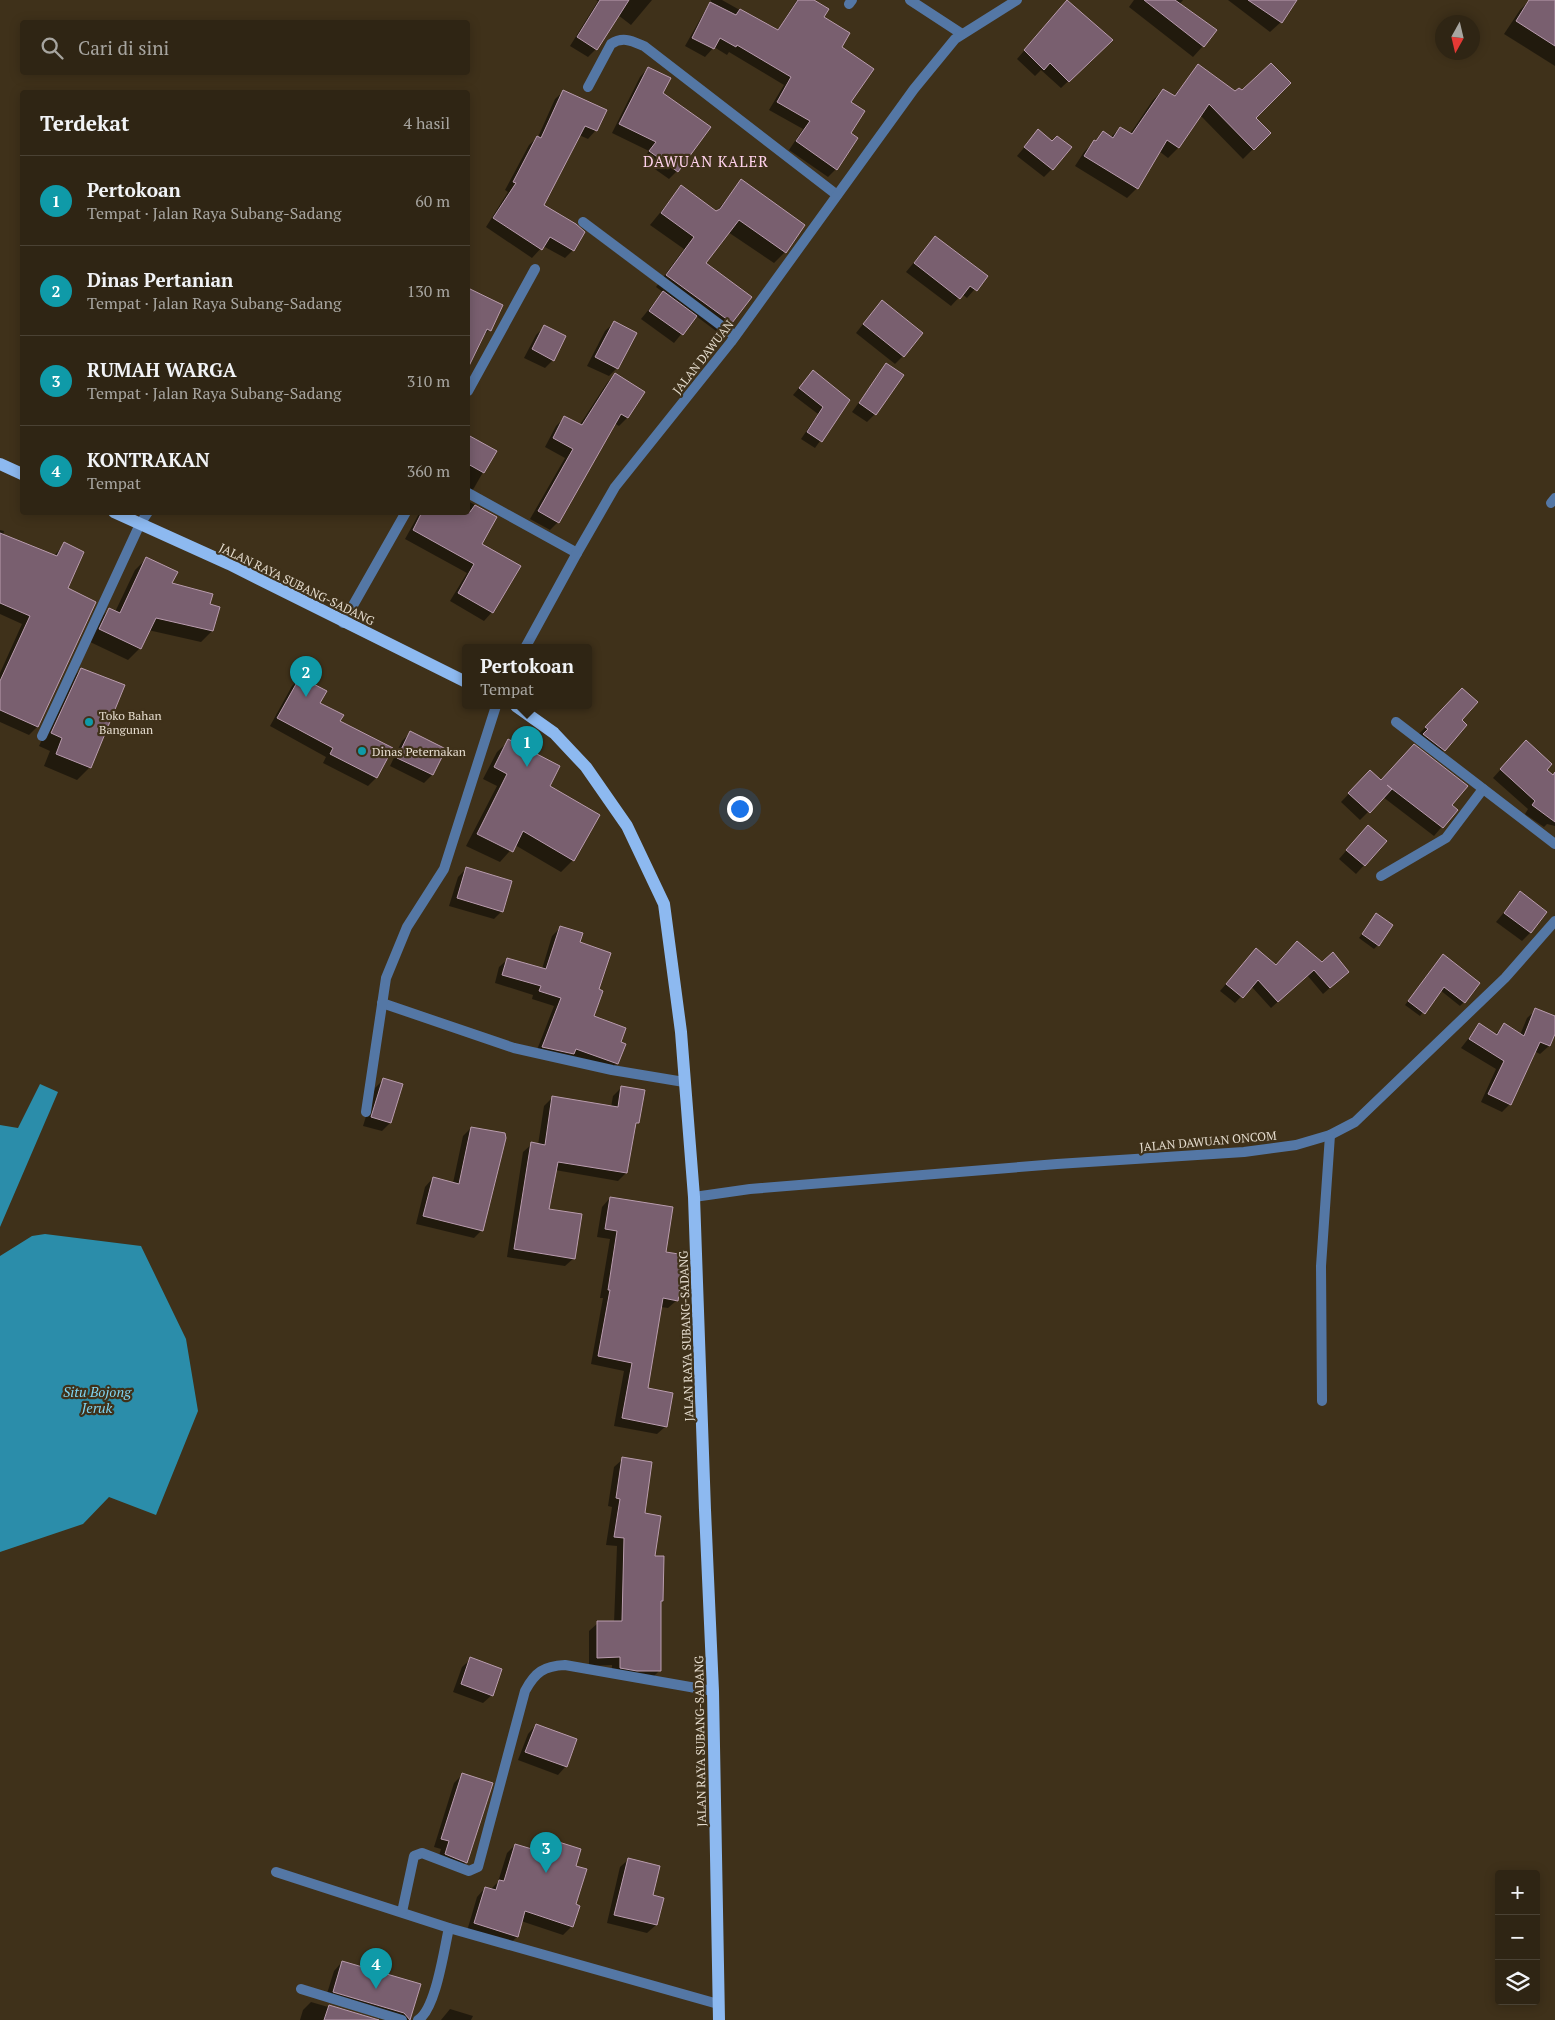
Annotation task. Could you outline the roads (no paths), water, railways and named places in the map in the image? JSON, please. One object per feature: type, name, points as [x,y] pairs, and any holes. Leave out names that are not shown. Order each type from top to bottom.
[{"type":"main road","points":[[0,464],[20,473]]},
{"type":"main road","name":"JALAN RAYA SUBANG-SADANG","points":[[120,515],[229,564],[462,680]]},
{"type":"main road","name":"JALAN RAYA SUBANG-SADANG","points":[[520,709],[554,733],[586,767],[627,826],[664,904],[681,1032],[694,1197],[713,1691],[718,2020]]},
{"type":"street","points":[[910,0],[959,37]]},
{"type":"street","name":"JALAN DAWUAN","points":[[527,644],[616,487],[735,336],[914,89],[959,37],[1017,0]]},
{"type":"street","points":[[588,87],[611,44],[617,40],[628,39],[644,46],[837,195]]},
{"type":"street","points":[[583,222],[735,336]]},
{"type":"street","points":[[470,387],[535,269]]},
{"type":"street","points":[[470,494],[577,553]]},
{"type":"street","points":[[42,736],[140,524],[146,515]]},
{"type":"street","points":[[343,622],[404,515]]},
{"type":"street","points":[[366,1112],[386,978],[407,927],[444,869],[495,709]]},
{"type":"street","points":[[1396,722],[1555,844]]},
{"type":"street","points":[[1380,876],[1446,838],[1483,789]]},
{"type":"street","name":"JALAN DAWUAN ONCOM","points":[[694,1197],[750,1189],[1057,1164],[1244,1152],[1296,1145],[1330,1135],[1355,1122],[1374,1104],[1505,978],[1555,921]]},
{"type":"street","points":[[382,1003],[514,1048],[612,1070],[684,1082]]},
{"type":"street","points":[[1322,1401],[1321,1266],[1330,1135]]},
{"type":"street","points":[[402,1912],[414,1856],[422,1853],[469,1871],[478,1866],[525,1691],[533,1677],[541,1669],[565,1664],[713,1691]]},
{"type":"street","points":[[276,1872],[449,1928],[718,2004]]},
{"type":"street","points":[[418,2020],[423,2017],[432,1998],[449,1928]]},
{"type":"street","points":[[301,1989],[402,2020]]},
{"type":"water","points":[[40,1084],[58,1092],[0,1227],[0,1125],[18,1128]]},
{"type":"water","name":"Situ Bojong Jeruk","points":[[45,1234],[141,1246],[186,1339],[198,1411],[156,1515],[109,1497],[83,1524],[0,1552],[0,1256],[32,1236]]},
{"type":"place","name":"Dinas Pertanian","points":[[306,697]]},
{"type":"place","name":"Toko Bahan Bangunan","points":[[89,722]]},
{"type":"place","name":"Dinas Peternakan","points":[[362,751]]},
{"type":"place","name":"Pertokoan","points":[[527,767]]},
{"type":"place","name":"RUMAH WARGA","points":[[546,1873]]},
{"type":"place","name":"KONTRAKAN","points":[[376,1989]]},
{"type":"district","name":"DAWUAN KALER","points":[[706,161]]}]
